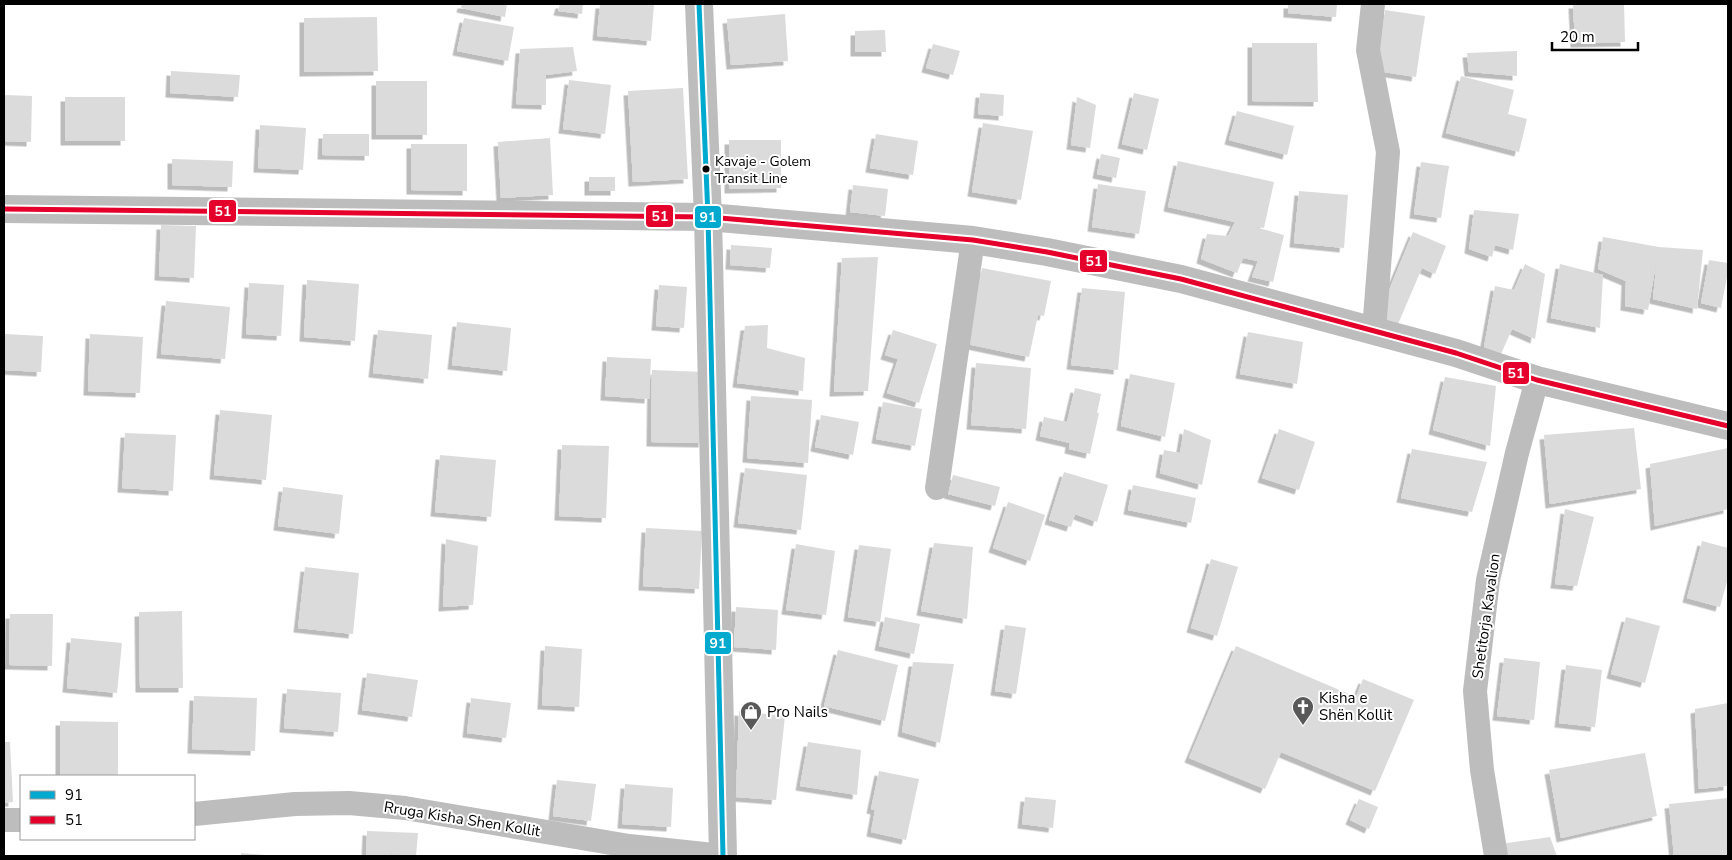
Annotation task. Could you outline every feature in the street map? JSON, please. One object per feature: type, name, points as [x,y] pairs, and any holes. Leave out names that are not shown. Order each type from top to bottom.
[{"type":"street","points":[[699,4],[708,217],[723,856]]},
{"type":"street","points":[[1373,4],[1368,50],[1388,152],[1374,330]]},
{"type":"street","points":[[4,209],[708,217],[973,240],[1047,252],[1181,279],[1456,353],[1537,380],[1728,426]]},
{"type":"street","points":[[937,488],[973,240]]},
{"type":"street","name":"Shetitorja Kavalion","points":[[1496,856],[1482,770],[1475,691],[1488,580],[1517,453],[1537,380]]},
{"type":"street","name":"Rruga Kisha Shen Kollit","points":[[195,814],[296,804],[368,805],[406,808],[629,846],[729,856]]},
{"type":"street","points":[[4,820],[20,820]]},
{"type":"building","points":[[462,4],[507,4],[505,17],[461,8]]},
{"type":"building","points":[[560,4],[583,4],[582,14],[558,11]]},
{"type":"building","points":[[600,4],[654,4],[651,41],[597,36]]},
{"type":"building","points":[[1288,4],[1337,4],[1336,17],[1288,13]]},
{"type":"building","points":[[1573,4],[1624,4],[1625,42],[1575,43]]},
{"type":"building","points":[[1385,10],[1425,16],[1416,77],[1377,71]]},
{"type":"building","points":[[785,14],[788,61],[731,65],[727,19]]},
{"type":"building","points":[[377,17],[378,71],[304,72],[304,18]]},
{"type":"building","points":[[464,18],[514,27],[508,61],[457,51]]},
{"type":"building","points":[[885,30],[886,52],[855,52],[855,31]]},
{"type":"building","points":[[1252,43],[1317,43],[1318,102],[1252,101]]},
{"type":"building","points":[[933,44],[960,51],[953,75],[926,68]]},
{"type":"building","points":[[573,47],[577,71],[546,75],[546,105],[516,104],[520,49]]},
{"type":"building","points":[[1517,51],[1517,76],[1469,72],[1467,53]]},
{"type":"building","points":[[171,71],[240,75],[238,97],[170,93]]},
{"type":"building","points":[[1461,76],[1514,90],[1508,114],[1527,119],[1519,152],[1446,133]]},
{"type":"building","points":[[569,80],[611,85],[605,134],[563,129]]},
{"type":"building","points":[[376,81],[427,81],[427,135],[376,135]]},
{"type":"building","points":[[683,88],[688,179],[633,182],[628,91]]},
{"type":"building","points":[[980,93],[1004,95],[1003,116],[978,114]]},
{"type":"building","points":[[1134,93],[1159,99],[1147,150],[1122,144]]},
{"type":"building","points":[[4,95],[32,96],[31,142],[4,141]]},
{"type":"building","points":[[65,97],[125,97],[125,141],[65,141]]},
{"type":"building","points":[[1077,97],[1096,105],[1090,148],[1071,145]]},
{"type":"building","points":[[1237,111],[1294,126],[1287,155],[1229,140]]},
{"type":"building","points":[[983,123],[1033,131],[1021,200],[972,192]]},
{"type":"building","points":[[260,125],[306,128],[303,170],[258,168]]},
{"type":"building","points":[[323,134],[369,134],[369,156],[322,155]]},
{"type":"building","points":[[876,134],[918,141],[913,175],[870,168]]},
{"type":"building","points":[[550,138],[553,195],[501,198],[498,142]]},
{"type":"building","points":[[729,140],[781,140],[781,188],[729,189]]},
{"type":"building","points":[[411,144],[467,144],[467,191],[411,190]]},
{"type":"building","points":[[1101,154],[1120,158],[1116,178],[1097,174]]},
{"type":"building","points":[[172,159],[233,161],[232,187],[172,185]]},
{"type":"building","points":[[1178,161],[1274,182],[1264,228],[1244,224],[1284,235],[1273,282],[1252,277],[1258,261],[1243,258],[1237,273],[1201,259],[1207,234],[1228,236],[1235,222],[1168,207]]},
{"type":"building","points":[[1421,162],[1449,166],[1441,218],[1414,214]]},
{"type":"building","points":[[589,177],[615,177],[615,191],[589,191]]},
{"type":"building","points":[[1098,184],[1146,191],[1139,234],[1092,227]]},
{"type":"building","points":[[853,185],[888,189],[885,216],[850,212]]},
{"type":"building","points":[[1299,191],[1348,195],[1344,248],[1294,243]]},
{"type":"building","points":[[1474,210],[1519,214],[1513,250],[1495,245],[1492,257],[1469,249]]},
{"type":"building","points":[[161,225],[196,226],[194,278],[159,276]]},
{"type":"building","points":[[1413,232],[1446,246],[1435,274],[1422,268],[1398,324],[1378,317]]},
{"type":"building","points":[[1603,237],[1659,247],[1703,250],[1697,309],[1653,299],[1657,258],[1648,310],[1625,306],[1626,281],[1598,269]]},
{"type":"building","points":[[731,245],[772,248],[770,268],[730,265]]},
{"type":"building","points":[[878,257],[868,391],[834,392],[842,258]]},
{"type":"building","points":[[1709,260],[1728,263],[1721,308],[1701,303]]},
{"type":"building","points":[[1525,264],[1545,274],[1535,339],[1512,329],[1501,354],[1484,347],[1495,286],[1514,290]]},
{"type":"building","points":[[1560,264],[1603,275],[1600,328],[1551,318]]},
{"type":"building","points":[[982,268],[1051,281],[1044,316],[1038,315],[1029,357],[967,344]]},
{"type":"building","points":[[307,280],[359,284],[355,341],[304,337]]},
{"type":"building","points":[[249,283],[284,285],[281,336],[246,334]]},
{"type":"building","points":[[659,285],[687,287],[684,328],[656,326]]},
{"type":"building","points":[[1082,288],[1125,292],[1118,370],[1071,365]]},
{"type":"building","points":[[166,301],[230,307],[225,359],[161,354]]},
{"type":"building","points":[[457,322],[511,328],[507,371],[452,365]]},
{"type":"building","points":[[768,325],[767,348],[805,358],[803,391],[737,383],[745,326]]},
{"type":"building","points":[[378,330],[432,335],[428,379],[373,373]]},
{"type":"building","points":[[893,330],[937,344],[919,403],[887,393],[898,359],[885,355]]},
{"type":"building","points":[[1248,332],[1303,342],[1297,384],[1240,374]]},
{"type":"building","points":[[4,334],[43,336],[41,372],[4,370]]},
{"type":"building","points":[[90,334],[143,337],[140,393],[88,391]]},
{"type":"building","points":[[607,357],[651,359],[649,399],[605,396]]},
{"type":"building","points":[[976,363],[1031,368],[1026,429],[971,425]]},
{"type":"building","points":[[652,370],[704,372],[703,443],[651,442]]},
{"type":"building","points":[[1130,374],[1175,383],[1165,437],[1121,426]]},
{"type":"building","points":[[1445,377],[1496,386],[1490,446],[1433,430]]},
{"type":"building","points":[[1075,388],[1101,394],[1090,454],[1069,449],[1070,443],[1040,436],[1044,417],[1067,422]]},
{"type":"building","points":[[751,396],[812,400],[808,463],[747,458]]},
{"type":"building","points":[[883,402],[922,409],[915,446],[876,439]]},
{"type":"building","points":[[220,410],[272,415],[266,480],[214,475]]},
{"type":"building","points":[[821,415],[859,422],[853,455],[815,447]]},
{"type":"building","points":[[1634,428],[1641,489],[1550,504],[1544,435]]},
{"type":"building","points":[[1184,429],[1211,440],[1202,485],[1160,473],[1164,450],[1180,453]]},
{"type":"building","points":[[1279,429],[1315,442],[1299,490],[1262,478]]},
{"type":"building","points":[[125,433],[176,435],[173,491],[122,488]]},
{"type":"building","points":[[562,445],[609,446],[606,518],[559,516]]},
{"type":"building","points":[[1728,448],[1728,509],[1655,526],[1650,464]]},
{"type":"building","points":[[1412,449],[1487,462],[1472,512],[1401,498]]},
{"type":"building","points":[[440,455],[496,460],[491,517],[435,512]]},
{"type":"building","points":[[745,468],[807,475],[801,530],[738,523]]},
{"type":"building","points":[[1064,472],[1108,485],[1097,522],[1075,514],[1071,527],[1049,520]]},
{"type":"building","points":[[953,475],[1000,487],[995,506],[948,494]]},
{"type":"building","points":[[1133,485],[1196,498],[1191,523],[1128,510]]},
{"type":"building","points":[[283,487],[343,495],[339,534],[278,526]]},
{"type":"building","points":[[1008,502],[1045,515],[1030,561],[993,548]]},
{"type":"building","points":[[1565,509],[1594,517],[1577,586],[1555,584]]},
{"type":"building","points":[[646,528],[702,531],[699,589],[643,586]]},
{"type":"building","points":[[446,539],[478,546],[473,605],[443,607]]},
{"type":"building","points":[[1702,541],[1728,548],[1728,578],[1720,607],[1687,598]]},
{"type":"building","points":[[934,543],[973,547],[967,619],[921,611]]},
{"type":"building","points":[[796,544],[835,551],[826,615],[786,610]]},
{"type":"building","points":[[859,545],[891,549],[880,622],[848,617]]},
{"type":"building","points":[[1211,559],[1238,567],[1217,636],[1191,628]]},
{"type":"building","points":[[305,567],[359,573],[353,634],[298,628]]},
{"type":"building","points":[[736,607],[778,610],[776,650],[734,647]]},
{"type":"building","points":[[182,611],[183,688],[140,688],[139,612]]},
{"type":"building","points":[[10,614],[53,614],[52,666],[9,665]]},
{"type":"building","points":[[885,617],[920,624],[914,654],[879,646]]},
{"type":"building","points":[[1626,617],[1660,626],[1645,683],[1611,674]]},
{"type":"building","points":[[1005,625],[1026,628],[1016,694],[995,691]]},
{"type":"building","points":[[71,638],[122,643],[117,693],[67,688]]},
{"type":"building","points":[[545,646],[582,649],[579,707],[542,705]]},
{"type":"building","name":"Kisha e Shën Kollit","points":[[1236,646],[1356,697],[1363,679],[1414,700],[1375,791],[1281,752],[1265,789],[1189,758]]},
{"type":"building","points":[[838,650],[898,665],[885,721],[824,706]]},
{"type":"building","points":[[1504,658],[1540,662],[1534,720],[1497,716]]},
{"type":"building","points":[[913,662],[954,664],[940,743],[902,732]]},
{"type":"building","points":[[1566,665],[1602,670],[1595,727],[1559,723]]},
{"type":"building","points":[[367,673],[418,680],[412,717],[362,710]]},
{"type":"building","points":[[287,689],[341,693],[338,732],[284,728]]},
{"type":"building","points":[[194,696],[257,698],[255,751],[192,749]]},
{"type":"building","points":[[471,698],[511,703],[506,738],[467,733]]},
{"type":"building","points":[[1728,703],[1728,786],[1699,789],[1695,709]]},
{"type":"building","points":[[739,711],[785,716],[776,800],[736,797]]},
{"type":"building","points":[[60,721],[118,722],[118,775],[60,775]]},
{"type":"building","points":[[4,742],[10,742],[13,802],[4,803]]},
{"type":"building","points":[[808,742],[861,750],[857,795],[800,786]]},
{"type":"building","points":[[1645,753],[1657,816],[1561,838],[1549,770]]},
{"type":"building","points":[[879,771],[919,779],[906,840],[871,832],[875,810],[871,809]]},
{"type":"building","points":[[557,780],[596,784],[591,821],[553,816]]},
{"type":"building","points":[[625,784],[673,788],[671,827],[622,824]]},
{"type":"building","points":[[1025,797],[1056,800],[1053,828],[1022,824]]},
{"type":"building","points":[[1728,798],[1728,856],[1674,856],[1669,804]]},
{"type":"building","points":[[1359,799],[1378,807],[1369,829],[1350,820]]},
{"type":"building","points":[[367,831],[418,833],[416,856],[390,854],[389,856],[366,856]]},
{"type":"building","points":[[1550,837],[1557,856],[1503,856],[1500,844]]},
{"type":"building","points":[[241,853],[265,855],[265,856],[241,856]]},
{"type":"transit line","name":"91","points":[[699,4],[708,217],[723,856]]},
{"type":"transit line","name":"51","points":[[4,209],[708,217],[973,240],[1047,252],[1181,279],[1456,353],[1537,380],[1728,426]]},
{"type":"place","name":"Kavaje - Golem Transit Line","points":[[706,169]]},
{"type":"place","name":"Kisha e Shën Kollit","points":[[1303,726]]},
{"type":"place","name":"Pro Nails","points":[[751,731]]}]
